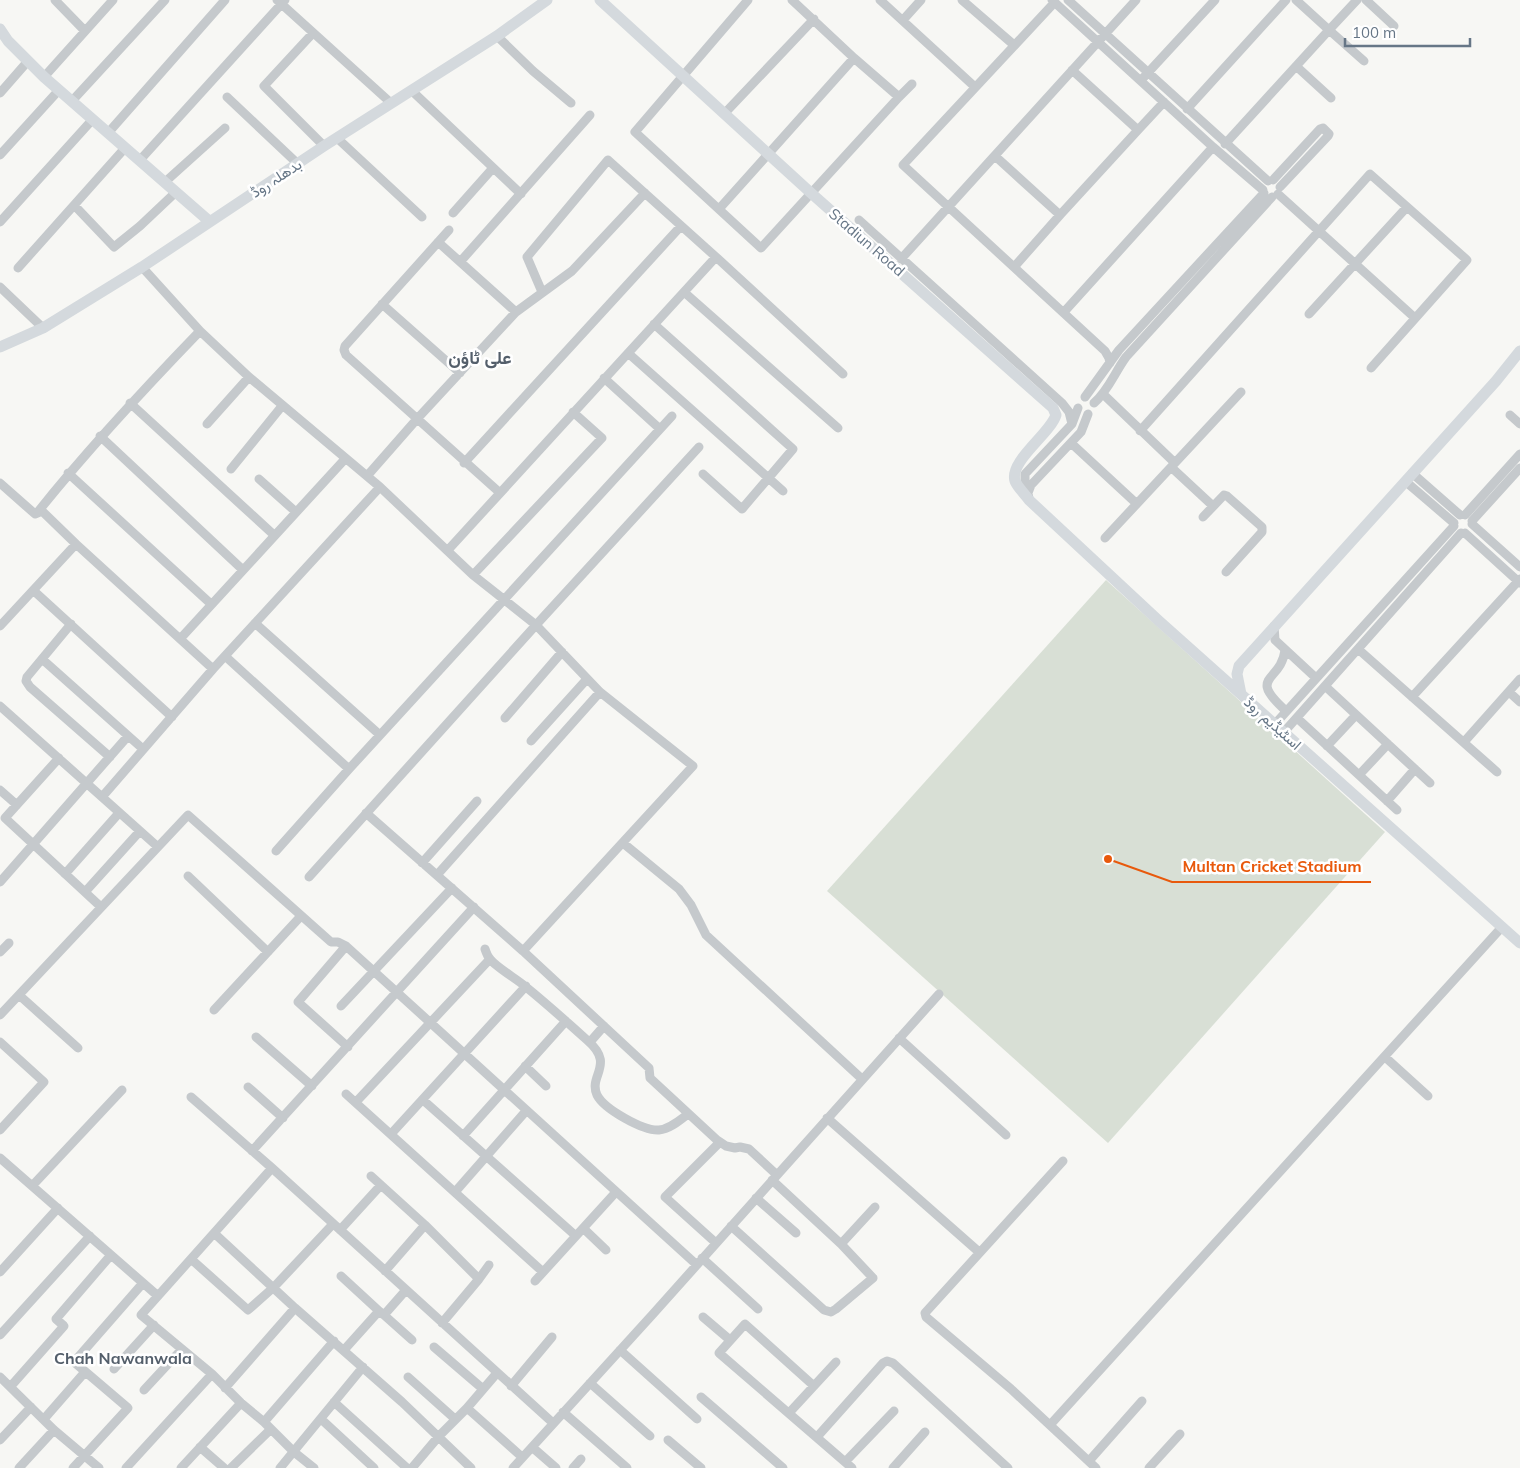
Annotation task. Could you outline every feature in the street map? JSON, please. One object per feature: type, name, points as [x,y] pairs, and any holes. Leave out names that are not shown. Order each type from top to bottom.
[{"type":"main road","name":"بدھلہ روڈ","points":[[1,345],[43,328],[142,267],[324,146],[497,36],[547,0]]},
{"type":"main road","name":"Stadiun Road","points":[[600,0],[811,193],[1053,408],[1056,415],[1053,423],[1023,458],[1015,474],[1015,480],[1019,487],[1029,497]]},
{"type":"main road","points":[[0,28],[8,41],[44,77],[209,221]]},
{"type":"main road","points":[[1241,694],[1237,674],[1239,666],[1496,381],[1520,351]]},
{"type":"main road","name":"اسٹیڈیم روڈ","points":[[1029,497],[1241,694],[1520,943]]},
{"type":"street","points":[[55,0],[85,31]]},
{"type":"street","points":[[44,77],[113,0]]},
{"type":"street","points":[[72,101],[165,0]]},
{"type":"street","points":[[108,133],[225,0]]},
{"type":"street","points":[[748,0],[635,132],[761,248],[912,84]]},
{"type":"street","points":[[792,0],[899,97]]},
{"type":"street","points":[[880,0],[975,87]]},
{"type":"street","points":[[903,20],[921,0]]},
{"type":"street","points":[[962,0],[1014,45]]},
{"type":"street","points":[[1068,0],[1225,144],[1271,189],[1415,318]]},
{"type":"street","points":[[901,259],[1136,0]]},
{"type":"street","points":[[1140,81],[1215,0]]},
{"type":"street","points":[[1188,110],[1286,0]]},
{"type":"street","points":[[1296,0],[1364,61]]},
{"type":"street","points":[[1225,144],[1357,0]]},
{"type":"street","points":[[1366,0],[1394,26]]},
{"type":"street","points":[[140,160],[281,1],[313,33],[391,103]]},
{"type":"street","points":[[1110,363],[1105,351],[1015,266],[903,165],[1053,1],[1212,147],[1271,189]]},
{"type":"street","points":[[724,114],[814,19]]},
{"type":"street","points":[[313,33],[264,86],[324,146]]},
{"type":"street","points":[[497,36],[533,71],[571,103]]},
{"type":"street","points":[[719,209],[854,58]]},
{"type":"street","points":[[0,93],[28,61]]},
{"type":"street","points":[[1296,66],[1330,98]]},
{"type":"street","points":[[1072,70],[1138,130]]},
{"type":"street","points":[[0,154],[59,90]]},
{"type":"street","points":[[411,90],[521,194]]},
{"type":"street","points":[[227,97],[298,164]]},
{"type":"street","points":[[1015,266],[1164,102]]},
{"type":"street","points":[[460,262],[590,115]]},
{"type":"street","points":[[0,222],[93,119]]},
{"type":"street","points":[[165,182],[224,128]]},
{"type":"street","points":[[1029,497],[1024,481],[1025,474],[1072,424],[1078,408],[1078,401],[1085,397],[1120,350],[1271,189],[1328,136],[1327,131],[1323,128],[1320,129],[1271,189],[1126,357],[1103,394],[1094,404]]},
{"type":"street","points":[[337,138],[422,217]]},
{"type":"street","points":[[1064,312],[1212,147]]},
{"type":"street","points":[[18,268],[125,148]]},
{"type":"street","points":[[995,156],[1060,215]]},
{"type":"street","points":[[542,292],[527,257],[608,160],[843,374]]},
{"type":"street","points":[[452,213],[494,168]]},
{"type":"street","points":[[1140,431],[1370,174],[1467,260],[1371,368]]},
{"type":"street","points":[[74,205],[114,248],[176,192]]},
{"type":"street","points":[[366,476],[516,312],[572,271],[645,194]]},
{"type":"street","points":[[1309,314],[1406,207]]},
{"type":"street","points":[[859,220],[1062,403],[1069,412],[1072,424]]},
{"type":"street","points":[[464,463],[681,226]]},
{"type":"street","points":[[449,230],[345,346],[344,350],[346,355],[464,463],[499,492]]},
{"type":"street","points":[[438,242],[516,312]]},
{"type":"street","points":[[448,550],[499,492],[716,257]]},
{"type":"street","points":[[142,267],[200,331],[249,377],[380,487],[473,574],[536,625],[600,692],[693,766],[523,951]]},
{"type":"street","points":[[0,287],[43,328]]},
{"type":"street","points":[[684,292],[838,428]]},
{"type":"street","points":[[382,304],[460,373]]},
{"type":"street","points":[[654,324],[793,449],[742,509],[703,474]]},
{"type":"street","points":[[35,514],[100,436],[200,331]]},
{"type":"street","points":[[628,353],[783,491]]},
{"type":"street","points":[[207,424],[249,377]]},
{"type":"street","points":[[604,378],[660,429]]},
{"type":"street","points":[[1105,538],[1240,392]]},
{"type":"street","points":[[1103,394],[1213,506]]},
{"type":"street","points":[[1029,497],[1031,485],[1071,443],[1080,432],[1088,414],[1094,410],[1092,400],[1085,397]]},
{"type":"street","points":[[130,403],[274,535]]},
{"type":"street","points":[[231,469],[282,406]]},
{"type":"street","points":[[1078,408],[1079,412],[1084,415],[1088,414]]},
{"type":"street","points":[[473,574],[602,438],[573,412]]},
{"type":"street","points":[[1510,415],[1520,424]]},
{"type":"street","points":[[276,852],[349,769],[672,416]]},
{"type":"street","points":[[100,436],[243,570]]},
{"type":"street","points":[[1071,443],[1136,504]]},
{"type":"street","points":[[309,877],[699,447]]},
{"type":"street","points":[[1458,529],[1469,531],[1468,519],[1520,454]]},
{"type":"street","points":[[180,639],[345,459]]},
{"type":"street","points":[[1275,724],[1316,678],[1458,529],[1520,468]]},
{"type":"street","points":[[68,473],[211,604]]},
{"type":"street","points":[[1409,477],[1468,519],[1520,567]]},
{"type":"street","points":[[1409,477],[1458,529],[1519,581],[1412,697]]},
{"type":"street","points":[[259,479],[296,512]]},
{"type":"street","points":[[0,483],[35,514]]},
{"type":"street","points":[[102,797],[213,669],[380,487]]},
{"type":"street","points":[[1203,517],[1224,495],[1262,527],[1262,532],[1226,572]]},
{"type":"street","points":[[35,514],[42,511],[213,669]]},
{"type":"street","points":[[1284,732],[1358,649],[1458,529]]},
{"type":"street","points":[[0,626],[76,544]]},
{"type":"street","points":[[34,591],[172,717]]},
{"type":"street","points":[[255,623],[380,736]]},
{"type":"street","points":[[71,624],[27,677],[26,681],[30,687],[110,757]]},
{"type":"street","points":[[1274,626],[1275,640],[1316,678]]},
{"type":"street","points":[[1358,649],[1497,772]]},
{"type":"street","points":[[1285,650],[1281,664],[1269,678],[1267,686],[1268,692],[1273,699],[1286,711]]},
{"type":"street","points":[[505,718],[562,652]]},
{"type":"street","points":[[225,656],[349,769]]},
{"type":"street","points":[[42,659],[143,749]]},
{"type":"street","points":[[531,741],[588,679]]},
{"type":"street","points":[[1464,742],[1520,679]]},
{"type":"street","points":[[1325,686],[1430,783]]},
{"type":"street","points":[[437,875],[600,692]]},
{"type":"street","points":[[1509,692],[1520,702]]},
{"type":"street","points":[[0,706],[158,847]]},
{"type":"street","points":[[1327,746],[1356,715]]},
{"type":"street","points":[[1297,718],[1396,810]]},
{"type":"street","points":[[1,878],[128,736]]},
{"type":"street","points":[[1359,775],[1388,744]]},
{"type":"street","points":[[58,758],[6,818],[101,907]]},
{"type":"street","points":[[1387,800],[1415,770]]},
{"type":"street","points":[[0,790],[17,805]]},
{"type":"street","points":[[422,863],[477,801]]},
{"type":"street","points":[[65,874],[119,813]]},
{"type":"street","points":[[366,813],[523,951],[649,1068],[650,1078],[688,1114],[726,1146],[735,1148],[740,1146],[749,1149],[774,1178],[873,1278],[836,1309],[831,1312],[824,1310],[731,1226]]},
{"type":"street","points":[[0,1015],[188,815],[331,942],[338,942],[346,946],[616,1192],[758,1309]]},
{"type":"street","points":[[85,892],[140,832]]},
{"type":"street","points":[[623,843],[679,889],[691,905],[706,935],[862,1079]]},
{"type":"street","points":[[188,876],[268,952]]},
{"type":"street","points":[[340,1006],[452,888]]},
{"type":"street","points":[[252,1151],[474,907]]},
{"type":"street","points":[[214,1010],[301,916]]},
{"type":"street","points":[[1050,1426],[1502,927]]},
{"type":"street","points":[[0,952],[9,943]]},
{"type":"street","points":[[346,946],[298,1002],[348,1047]]},
{"type":"street","points":[[485,949],[490,959],[526,986],[590,1042],[601,1059],[601,1068],[595,1081],[596,1094],[603,1104],[649,1129],[660,1130],[674,1125],[688,1114]]},
{"type":"street","points":[[356,1102],[490,959]]},
{"type":"street","points":[[391,1134],[526,986]]},
{"type":"street","points":[[512,1468],[939,994]]},
{"type":"street","points":[[19,995],[78,1048]]},
{"type":"street","points":[[463,1136],[566,1021]]},
{"type":"street","points":[[590,1042],[604,1026]]},
{"type":"street","points":[[256,1037],[312,1086]]},
{"type":"street","points":[[899,1038],[1006,1135]]},
{"type":"street","points":[[0,1042],[44,1082],[0,1130]]},
{"type":"street","points":[[1385,1057],[1428,1096]]},
{"type":"street","points":[[525,1066],[546,1086]]},
{"type":"street","points":[[248,1087],[283,1118]]},
{"type":"street","points":[[32,1186],[122,1090]]},
{"type":"street","points":[[346,1094],[543,1272]]},
{"type":"street","points":[[191,1097],[272,1168],[553,1424]]},
{"type":"street","points":[[423,1100],[576,1236]]},
{"type":"street","points":[[455,1192],[526,1111]]},
{"type":"street","points":[[827,1118],[979,1252]]},
{"type":"street","points":[[716,1243],[665,1197],[720,1142]]},
{"type":"street","points":[[0,1158],[158,1296]]},
{"type":"street","points":[[1063,1161],[925,1314],[926,1317],[1011,1389],[1096,1468]]},
{"type":"street","points":[[272,1168],[141,1314],[212,1374],[294,1452],[314,1468]]},
{"type":"street","points":[[371,1176],[425,1225],[479,1279]]},
{"type":"street","points":[[340,1230],[381,1185]]},
{"type":"street","points":[[535,1281],[616,1192]]},
{"type":"street","points":[[756,1198],[796,1234]]},
{"type":"street","points":[[841,1244],[875,1207]]},
{"type":"street","points":[[0,1272],[58,1208]]},
{"type":"street","points":[[191,1259],[248,1310],[274,1287],[333,1224]]},
{"type":"street","points":[[385,1271],[425,1225]]},
{"type":"street","points":[[583,1228],[606,1250]]},
{"type":"street","points":[[214,1234],[363,1367],[472,1468]]},
{"type":"street","points":[[0,1335],[90,1236]]},
{"type":"street","points":[[11,1386],[64,1326],[56,1319],[111,1255]]},
{"type":"street","points":[[442,1323],[489,1265]]},
{"type":"street","points":[[341,1276],[412,1340]]},
{"type":"street","points":[[73,1468],[128,1408],[74,1362],[143,1283]]},
{"type":"street","points":[[344,1350],[406,1290]]},
{"type":"street","points":[[225,1388],[295,1308]]},
{"type":"street","points":[[704,1317],[730,1340]]},
{"type":"street","points":[[814,1386],[745,1324],[719,1353],[848,1466],[894,1411]]},
{"type":"street","points":[[114,1369],[154,1325]]},
{"type":"street","points":[[511,1386],[552,1337]]},
{"type":"street","points":[[264,1422],[334,1341]]},
{"type":"street","points":[[434,1347],[483,1389]]},
{"type":"street","points":[[144,1390],[182,1349]]},
{"type":"street","points":[[620,1350],[697,1419]]},
{"type":"street","points":[[817,1437],[883,1363],[888,1361],[893,1363],[1008,1468]]},
{"type":"street","points":[[789,1413],[836,1362]]},
{"type":"street","points":[[280,1468],[363,1367]]},
{"type":"street","points":[[44,1419],[85,1372]]},
{"type":"street","points":[[412,1468],[497,1373]]},
{"type":"street","points":[[126,1468],[212,1374]]},
{"type":"street","points":[[0,1377],[54,1430],[99,1468]]},
{"type":"street","points":[[408,1377],[455,1419]]},
{"type":"street","points":[[590,1382],[650,1436]]},
{"type":"street","points":[[701,1397],[783,1468]]},
{"type":"street","points":[[1089,1461],[1142,1401]]},
{"type":"street","points":[[334,1402],[408,1468]]},
{"type":"street","points":[[180,1468],[241,1403]]},
{"type":"street","points":[[0,1440],[31,1407]]},
{"type":"street","points":[[467,1408],[522,1457]]},
{"type":"street","points":[[563,1412],[627,1468]]},
{"type":"street","points":[[321,1419],[374,1468]]},
{"type":"street","points":[[231,1468],[270,1429]]},
{"type":"street","points":[[19,1468],[54,1430]]},
{"type":"street","points":[[894,1468],[925,1432]]},
{"type":"street","points":[[1149,1468],[1180,1434]]},
{"type":"street","points":[[668,1440],[701,1468]]},
{"type":"street","points":[[200,1446],[224,1468]]},
{"type":"street","points":[[532,1447],[556,1468]]},
{"type":"street","points":[[573,1468],[580,1459]]},
{"type":"shaded area","points":[[1106,580],[1385,832],[1108,1143],[827,891]]},
{"type":"place","name":"Multan Cricket Stadium","points":[[1108,859]]},
{"type":"district","name":"علی ٹاؤن","points":[[480,357]]},
{"type":"district","name":"Chah Nawanwala","points":[[123,1358]]}]
